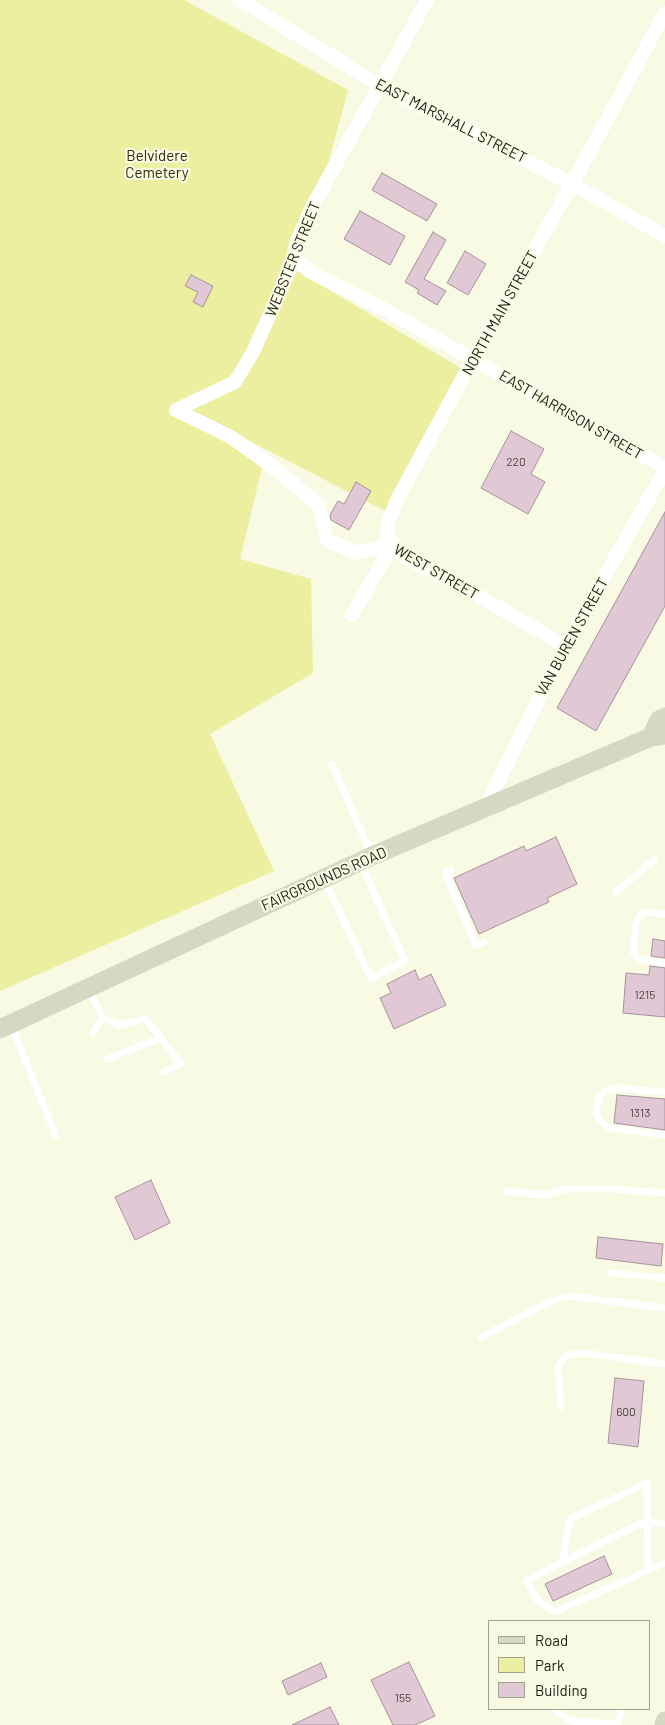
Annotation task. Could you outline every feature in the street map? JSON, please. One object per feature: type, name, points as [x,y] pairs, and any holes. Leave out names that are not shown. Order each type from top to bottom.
[{"type":"main road","name":"FAIRGROUNDS ROAD","points":[[6,1026],[366,859],[658,736],[659,720],[665,718]]},
{"type":"main road","points":[[664,1725],[665,1721]]},
{"type":"street","name":"EAST MARSHALL STREET","points":[[240,0],[379,85],[572,184],[665,236]]},
{"type":"street","name":"WEBSTER STREET","points":[[176,410],[234,382],[253,352],[295,258],[296,244],[311,209],[427,0]]},
{"type":"street","name":"NORTH MAIN STREET","points":[[392,544],[386,532],[391,514],[473,359],[572,184],[665,13]]},
{"type":"street","name":"EAST HARRISON STREET","points":[[295,258],[309,270],[382,308],[665,469]]},
{"type":"street","name":"WEST STREET","points":[[176,410],[231,437],[273,467],[319,505],[327,540],[357,553],[392,544],[404,556],[565,646]]},
{"type":"street","name":"VAN BUREN STREET","points":[[485,808],[565,646],[665,469]]},
{"type":"street","points":[[352,615],[392,544]]},
{"type":"lane","points":[[324,878],[371,978],[405,961],[332,764]]},
{"type":"lane","points":[[616,892],[654,860]]},
{"type":"lane","points":[[451,870],[445,873],[476,945],[484,942]]},
{"type":"lane","points":[[665,914],[646,912],[641,914],[637,919],[633,952],[638,959],[665,962]]},
{"type":"lane","points":[[88,987],[103,1018],[121,1024],[146,1018],[181,1064],[164,1072]]},
{"type":"lane","points":[[93,1032],[103,1018]]},
{"type":"lane","points":[[6,1026],[56,1136]]},
{"type":"lane","points":[[107,1059],[161,1038]]},
{"type":"lane","points":[[665,1092],[617,1088],[605,1091],[599,1097],[596,1113],[601,1122],[609,1128],[665,1135]]},
{"type":"lane","points":[[506,1191],[548,1195],[565,1189],[611,1189],[665,1193]]},
{"type":"lane","points":[[610,1274],[665,1278]]},
{"type":"lane","points":[[481,1336],[551,1301],[569,1296],[665,1308]]},
{"type":"lane","points":[[561,1407],[558,1366],[567,1355],[583,1352],[665,1364]]},
{"type":"lane","points":[[562,1562],[570,1519],[647,1483],[648,1570]]},
{"type":"lane","points":[[665,1524],[646,1521],[527,1581],[538,1601],[555,1612],[665,1563]]},
{"type":"lane","points":[[556,1710],[571,1721],[618,1724],[621,1710]]},
{"type":"green space","name":"Belvidere Cemetery","points":[[0,0],[184,0],[348,90],[329,161],[287,265],[464,370],[387,512],[184,407],[245,452],[262,468],[240,559],[311,579],[313,673],[210,734],[274,871],[0,991]]},
{"type":"building","points":[[382,173],[437,204],[427,221],[372,190]]},
{"type":"building","points":[[360,211],[405,236],[390,265],[344,239]]},
{"type":"building","points":[[433,232],[446,240],[424,279],[446,291],[437,305],[417,293],[419,290],[405,282]]},
{"type":"building","points":[[465,251],[486,264],[468,295],[447,283]]},
{"type":"building","points":[[191,275],[213,286],[203,307],[193,302],[198,292],[185,286]]},
{"type":"building","points":[[511,431],[544,449],[531,474],[545,482],[528,514],[481,488]]},
{"type":"building","points":[[356,482],[371,491],[349,530],[331,520],[330,515],[338,501],[344,504]]},
{"type":"building","points":[[665,512],[665,606],[596,731],[557,708]]},
{"type":"building","points":[[556,837],[577,884],[547,898],[549,902],[479,934],[454,878],[524,846],[526,851]]},
{"type":"building","points":[[653,939],[665,941],[665,958],[651,956]]},
{"type":"building","points":[[650,966],[665,968],[665,1017],[623,1013],[626,973],[649,975]]},
{"type":"building","points":[[415,970],[419,980],[431,974],[446,1005],[394,1029],[380,998],[391,993],[387,984]]},
{"type":"building","points":[[617,1095],[665,1099],[665,1130],[614,1123]]},
{"type":"building","points":[[151,1180],[170,1223],[135,1240],[115,1197]]},
{"type":"building","points":[[598,1237],[663,1244],[661,1266],[596,1258]]},
{"type":"building","points":[[615,1378],[644,1381],[638,1447],[608,1443]]},
{"type":"building","points":[[604,1556],[612,1574],[553,1601],[545,1584]]},
{"type":"building","points":[[409,1662],[435,1716],[415,1725],[393,1725],[371,1680]]},
{"type":"building","points":[[321,1663],[327,1677],[288,1695],[282,1681]]},
{"type":"building","points":[[330,1707],[339,1725],[292,1725]]}]
